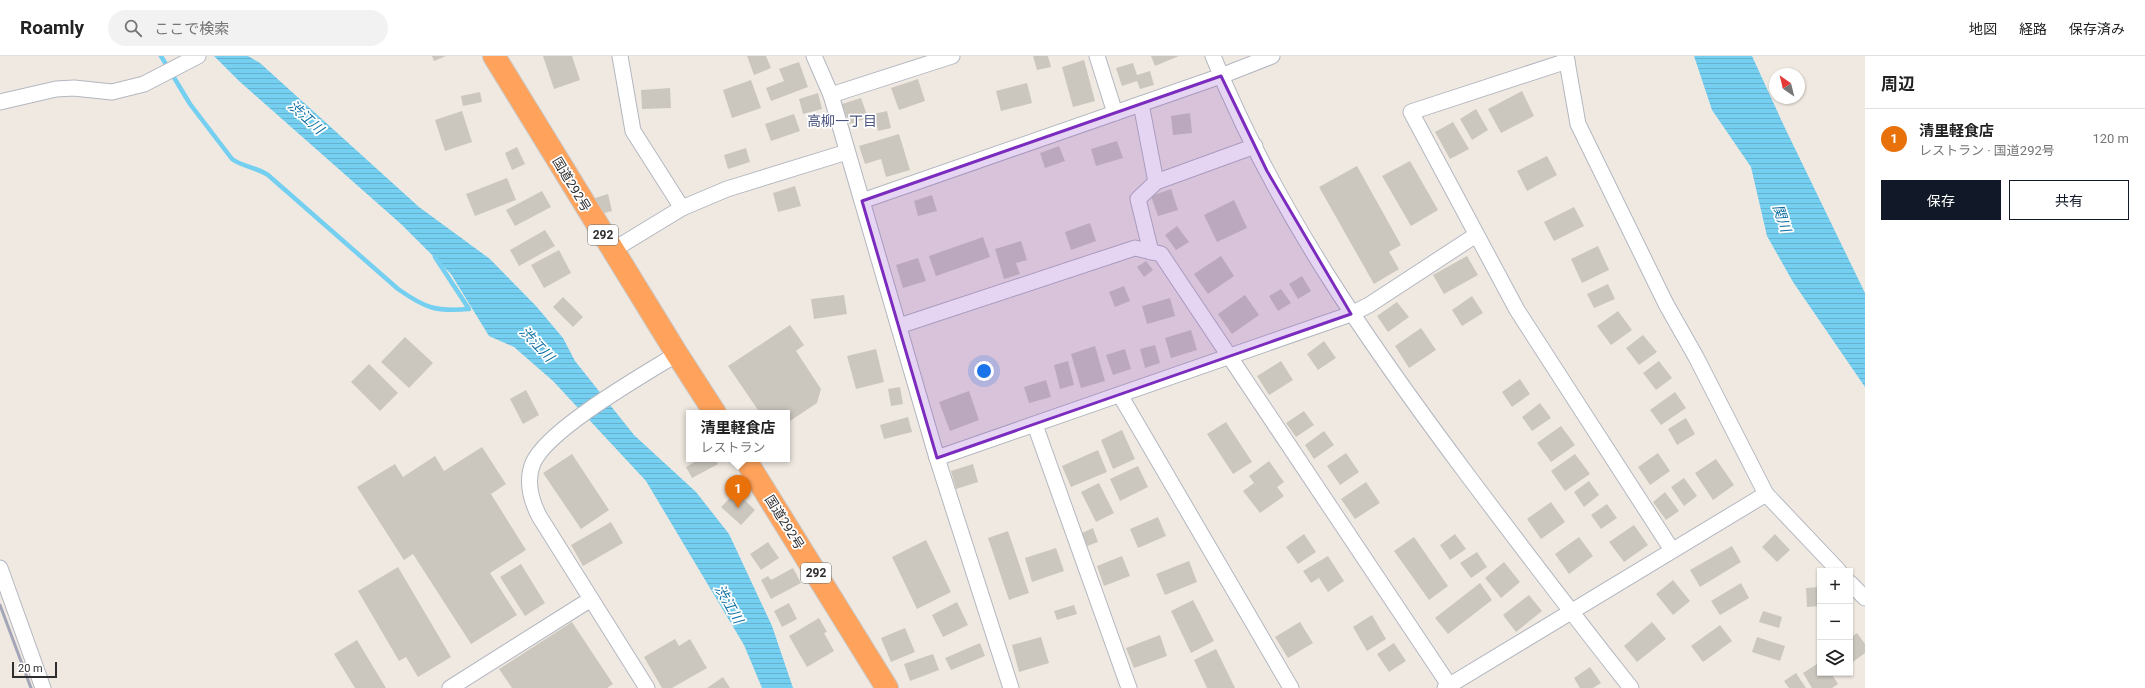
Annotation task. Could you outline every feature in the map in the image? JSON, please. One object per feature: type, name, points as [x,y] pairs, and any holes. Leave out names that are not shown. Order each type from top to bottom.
[{"type":"highway","name":"国道292号","points":[[494,56],[612,250],[713,410]]},
{"type":"highway","name":"国道292号","points":[[747,462],[887,688]]},
{"type":"street","points":[[0,102],[56,90],[74,88],[112,92],[144,84],[198,56]]},
{"type":"street","points":[[620,56],[633,131],[682,208]]},
{"type":"street","points":[[814,56],[831,95],[937,458],[1011,688]]},
{"type":"street","points":[[831,95],[952,56]]},
{"type":"street","points":[[1096,56],[1115,113]]},
{"type":"street","points":[[1213,56],[1221,76],[1255,146],[1315,257],[1351,314],[1438,436],[1571,613],[1631,688]]},
{"type":"street","points":[[862,201],[1221,76],[1272,56]]},
{"type":"street","points":[[1672,550],[1517,310],[1411,112],[1566,59],[1578,124],[1666,304],[1696,357],[1766,494],[1836,568]]},
{"type":"street","points":[[1141,104],[1156,182]]},
{"type":"street","points":[[1150,252],[1138,200],[1156,182],[1255,146]]},
{"type":"street","points":[[612,250],[682,208],[727,189],[847,152]]},
{"type":"street","points":[[937,458],[1351,314],[1369,305],[1476,235]]},
{"type":"street","points":[[899,326],[1135,248],[1161,254],[1447,687],[1766,494]]},
{"type":"street","points":[[647,688],[539,516],[533,505],[530,490],[534,463],[545,446],[570,424],[677,354]]},
{"type":"street","points":[[1120,395],[1291,688]]},
{"type":"street","points":[[1035,425],[1129,688]]},
{"type":"street","points":[[0,568],[43,688]]},
{"type":"street","points":[[1853,586],[1865,598]]},
{"type":"street","points":[[450,688],[591,599]]},
{"type":"highlighted area","points":[[1221,76],[1267,171],[1351,314],[937,458],[862,201]]},
{"type":"water","name":"渋江川","points":[[214,56],[248,56],[260,63],[419,207],[490,259],[536,306],[563,338],[575,361],[634,435],[696,492],[729,534],[772,626],[793,688],[762,688],[744,645],[646,481],[553,381],[514,347],[489,336],[451,274],[401,224],[239,81]]},
{"type":"water","name":"関川","points":[[1694,56],[1752,56],[1769,93],[1769,104],[1774,104],[1865,293],[1865,387],[1793,282],[1767,236],[1751,167],[1712,110]]},
{"type":"building","points":[[432,56],[446,56],[434,61]]},
{"type":"building","points":[[543,56],[572,56],[580,80],[554,89]]},
{"type":"building","points":[[747,56],[766,56],[771,68],[754,75]]},
{"type":"building","points":[[1033,56],[1048,56],[1051,67],[1037,70]]},
{"type":"building","points":[[1151,56],[1179,56],[1155,66]]},
{"type":"building","points":[[1084,60],[1095,101],[1073,107],[1062,67]]},
{"type":"building","points":[[799,62],[808,87],[771,101],[766,88],[784,81],[779,69]]},
{"type":"building","points":[[1133,63],[1137,75],[1150,71],[1154,85],[1140,89],[1137,81],[1122,86],[1116,68]]},
{"type":"building","points":[[918,79],[925,101],[899,110],[891,88]]},
{"type":"building","points":[[751,80],[761,108],[732,118],[723,90]]},
{"type":"building","points":[[1027,83],[1032,103],[1001,111],[996,91]]},
{"type":"building","points":[[670,88],[671,108],[642,109],[641,90]]},
{"type":"building","points":[[1522,91],[1534,116],[1501,133],[1488,109]]},
{"type":"building","points":[[480,92],[482,102],[463,106],[461,96]]},
{"type":"building","points":[[818,93],[822,109],[803,114],[799,99]]},
{"type":"building","points":[[861,98],[868,118],[849,124],[842,104]]},
{"type":"building","points":[[1476,109],[1488,130],[1472,140],[1460,119]]},
{"type":"building","points":[[462,111],[472,142],[445,151],[435,120]]},
{"type":"building","points":[[887,111],[891,128],[878,131],[874,114]]},
{"type":"building","points":[[1190,113],[1192,133],[1173,135],[1171,116]]},
{"type":"building","points":[[794,114],[800,131],[771,141],[765,124]]},
{"type":"building","points":[[1453,122],[1469,149],[1450,159],[1435,132]]},
{"type":"building","points":[[899,134],[910,170],[886,177],[881,159],[865,164],[859,146]]},
{"type":"building","points":[[1117,141],[1123,158],[1096,166],[1091,149]]},
{"type":"building","points":[[1059,146],[1065,161],[1045,168],[1040,153]]},
{"type":"building","points":[[517,147],[525,164],[512,170],[505,153]]},
{"type":"building","points":[[746,148],[750,162],[728,169],[724,155]]},
{"type":"building","points":[[1547,156],[1557,175],[1527,191],[1517,171]]},
{"type":"building","points":[[1410,161],[1438,210],[1411,226],[1382,176]]},
{"type":"building","points":[[1357,166],[1401,245],[1389,252],[1399,269],[1374,284],[1319,187]]},
{"type":"building","points":[[507,178],[516,200],[475,216],[466,194]]},
{"type":"building","points":[[795,186],[801,206],[778,212],[773,193]]},
{"type":"building","points":[[1171,189],[1178,210],[1158,216],[1151,196]]},
{"type":"building","points":[[542,191],[551,207],[515,226],[506,210]]},
{"type":"building","points":[[608,194],[612,211],[597,215],[592,199]]},
{"type":"building","points":[[932,195],[937,211],[918,216],[914,201]]},
{"type":"building","points":[[1234,200],[1247,228],[1217,242],[1204,215]]},
{"type":"building","points":[[1574,207],[1584,226],[1554,241],[1544,222]]},
{"type":"building","points":[[1090,223],[1096,241],[1071,250],[1065,232]]},
{"type":"building","points":[[1177,226],[1189,242],[1176,250],[1165,235]]},
{"type":"building","points":[[545,230],[555,246],[519,266],[510,250]]},
{"type":"building","points":[[983,237],[990,257],[936,276],[929,256]]},
{"type":"building","points":[[1021,241],[1027,260],[1016,263],[1020,274],[1004,279],[995,249]]},
{"type":"building","points":[[1598,246],[1609,270],[1582,283],[1571,259]]},
{"type":"building","points":[[559,250],[571,273],[544,288],[531,265]]},
{"type":"building","points":[[1221,256],[1234,276],[1208,294],[1194,274]]},
{"type":"building","points":[[1467,256],[1478,275],[1444,294],[1433,275]]},
{"type":"building","points":[[918,258],[926,281],[903,288],[896,265]]},
{"type":"building","points":[[1146,261],[1153,270],[1144,277],[1137,267]]},
{"type":"building","points":[[1302,276],[1311,291],[1298,299],[1289,284]]},
{"type":"building","points":[[1608,284],[1615,299],[1594,308],[1587,294]]},
{"type":"building","points":[[1124,286],[1130,301],[1115,307],[1109,292]]},
{"type":"building","points":[[1281,289],[1291,303],[1278,311],[1269,296]]},
{"type":"building","points":[[844,295],[847,314],[814,319],[811,299]]},
{"type":"building","points":[[1245,295],[1259,315],[1232,334],[1218,314]]},
{"type":"building","points":[[1472,296],[1483,313],[1462,326],[1452,310]]},
{"type":"building","points":[[563,297],[583,317],[573,327],[553,307]]},
{"type":"building","points":[[1170,298],[1175,316],[1147,324],[1142,306]]},
{"type":"building","points":[[1397,302],[1409,317],[1388,332],[1377,316]]},
{"type":"building","points":[[1618,311],[1632,330],[1611,345],[1597,326]]},
{"type":"building","points":[[790,325],[804,345],[796,351],[821,389],[817,403],[790,421],[790,410],[758,410],[728,366]]},
{"type":"building","points":[[1421,328],[1436,350],[1409,368],[1395,346]]},
{"type":"building","points":[[1191,330],[1197,350],[1171,358],[1165,338]]},
{"type":"building","points":[[1643,335],[1657,352],[1639,365],[1626,348]]},
{"type":"building","points":[[405,337],[433,363],[409,388],[381,362]]},
{"type":"building","points":[[1324,341],[1336,358],[1318,370],[1307,354]]},
{"type":"building","points":[[1155,345],[1160,363],[1145,368],[1140,349]]},
{"type":"building","points":[[1095,346],[1105,381],[1081,388],[1071,354]]},
{"type":"building","points":[[876,349],[884,382],[856,389],[847,356]]},
{"type":"building","points":[[1125,349],[1131,369],[1113,375],[1106,355]]},
{"type":"building","points":[[1068,361],[1074,385],[1060,389],[1054,365]]},
{"type":"building","points":[[1281,361],[1293,380],[1269,395],[1257,376]]},
{"type":"building","points":[[1659,361],[1672,378],[1656,390],[1643,373]]},
{"type":"building","points":[[369,364],[398,393],[380,411],[351,382]]},
{"type":"building","points":[[1520,379],[1530,394],[1512,407],[1502,392]]},
{"type":"building","points":[[1046,380],[1051,397],[1029,403],[1024,387]]},
{"type":"building","points":[[900,387],[903,404],[891,406],[888,389]]},
{"type":"building","points":[[526,390],[539,415],[523,424],[510,399]]},
{"type":"building","points":[[969,391],[979,420],[950,431],[939,402]]},
{"type":"building","points":[[1675,392],[1686,408],[1661,425],[1650,410]]},
{"type":"building","points":[[1540,403],[1551,418],[1532,431],[1522,417]]},
{"type":"building","points":[[1304,411],[1314,425],[1296,437],[1286,423]]},
{"type":"building","points":[[908,417],[912,432],[884,439],[880,425]]},
{"type":"building","points":[[1686,418],[1695,434],[1677,445],[1668,429]]},
{"type":"building","points":[[1226,422],[1252,462],[1233,474],[1207,434]]},
{"type":"building","points":[[1561,426],[1575,445],[1551,462],[1537,443]]},
{"type":"building","points":[[1122,430],[1135,459],[1113,469],[1101,440]]},
{"type":"building","points":[[1324,431],[1334,445],[1314,459],[1305,445]]},
{"type":"building","points":[[482,447],[506,484],[491,494],[526,550],[490,573],[517,615],[471,644],[413,554],[404,560],[357,487],[395,464],[403,477],[435,456],[444,471]]},
{"type":"building","points":[[1098,450],[1107,472],[1071,487],[1062,466]]},
{"type":"building","points":[[1346,453],[1359,472],[1340,485],[1327,466]]},
{"type":"building","points":[[1658,453],[1670,471],[1650,485],[1638,467]]},
{"type":"building","points":[[572,454],[609,510],[581,529],[543,473]]},
{"type":"building","points":[[1575,454],[1590,474],[1565,491],[1551,471]]},
{"type":"building","points":[[1716,459],[1734,485],[1713,500],[1695,473]]},
{"type":"building","points":[[1269,461],[1284,482],[1277,487],[1284,496],[1260,513],[1243,491],[1254,483],[1249,476]]},
{"type":"building","points":[[695,462],[717,462],[718,464],[692,478],[686,467]]},
{"type":"building","points":[[973,464],[978,482],[956,489],[951,471]]},
{"type":"building","points":[[1138,466],[1148,487],[1120,501],[1110,479]]},
{"type":"building","points":[[1684,478],[1697,496],[1684,506],[1671,487]]},
{"type":"building","points":[[1589,481],[1599,495],[1584,507],[1574,492]]},
{"type":"building","points":[[1366,482],[1380,503],[1355,519],[1341,499]]},
{"type":"building","points":[[1099,483],[1114,513],[1096,522],[1081,492]]},
{"type":"building","points":[[736,492],[755,510],[741,525],[721,507]]},
{"type":"building","points":[[1665,492],[1679,511],[1666,520],[1653,502]]},
{"type":"building","points":[[1551,502],[1565,522],[1541,539],[1527,519]]},
{"type":"building","points":[[1607,504],[1617,518],[1601,529],[1591,515]]},
{"type":"building","points":[[1158,517],[1166,536],[1138,548],[1130,529]]},
{"type":"building","points":[[611,522],[623,543],[583,566],[571,545]]},
{"type":"building","points":[[1634,525],[1648,545],[1624,562],[1609,542]]},
{"type":"building","points":[[1093,528],[1098,542],[1087,546],[1082,533]]},
{"type":"building","points":[[1008,531],[1029,593],[1009,600],[988,538]]},
{"type":"building","points":[[1304,534],[1316,552],[1298,564],[1286,547]]},
{"type":"building","points":[[1455,534],[1466,549],[1450,560],[1440,545]]},
{"type":"building","points":[[1775,534],[1790,550],[1777,562],[1762,547]]},
{"type":"building","points":[[1414,537],[1448,586],[1429,600],[1394,551]]},
{"type":"building","points":[[1579,537],[1593,556],[1569,574],[1555,554]]},
{"type":"building","points":[[926,540],[951,592],[917,609],[892,557]]},
{"type":"building","points":[[768,542],[779,558],[761,570],[750,554]]},
{"type":"building","points":[[1732,546],[1741,562],[1700,587],[1690,570]]},
{"type":"building","points":[[1056,548],[1064,571],[1032,582],[1025,558]]},
{"type":"building","points":[[1477,552],[1487,567],[1471,578],[1460,563]]},
{"type":"building","points":[[1122,556],[1130,576],[1104,586],[1097,566]]},
{"type":"building","points":[[1328,556],[1344,581],[1328,592],[1319,578],[1311,583],[1303,571]]},
{"type":"building","points":[[1189,561],[1197,582],[1165,595],[1156,574]]},
{"type":"building","points":[[1504,562],[1520,582],[1501,598],[1485,578]]},
{"type":"building","points":[[521,564],[545,603],[525,616],[500,577]]},
{"type":"building","points":[[398,567],[451,657],[418,677],[406,657],[399,661],[358,591]]},
{"type":"building","points":[[793,568],[801,583],[771,599],[761,580],[768,576],[771,580]]},
{"type":"building","points":[[1673,580],[1690,601],[1673,615],[1656,594]]},
{"type":"building","points":[[1480,583],[1492,600],[1448,634],[1435,618]]},
{"type":"building","points":[[1741,583],[1749,598],[1720,615],[1711,601]]},
{"type":"building","points":[[1817,587],[1817,606],[1807,607],[1806,588]]},
{"type":"building","points":[[1529,595],[1542,611],[1516,632],[1503,615]]},
{"type":"building","points":[[1193,600],[1214,641],[1191,653],[1171,611]]},
{"type":"building","points":[[957,602],[968,625],[943,637],[932,615]]},
{"type":"building","points":[[789,603],[797,619],[782,627],[774,611]]},
{"type":"building","points":[[1074,605],[1077,614],[1057,620],[1054,611]]},
{"type":"building","points":[[1763,611],[1782,617],[1779,628],[1759,622]]},
{"type":"building","points":[[1372,615],[1386,639],[1367,651],[1353,627]]},
{"type":"building","points":[[819,618],[827,632],[824,633],[834,651],[807,667],[789,636]]},
{"type":"building","points":[[572,622],[613,684],[607,688],[512,688],[499,669]]},
{"type":"building","points":[[1300,622],[1313,643],[1288,658],[1275,637]]},
{"type":"building","points":[[1652,622],[1666,639],[1637,662],[1624,646]]},
{"type":"building","points":[[1720,625],[1732,641],[1703,662],[1691,646]]},
{"type":"building","points":[[905,628],[915,652],[891,662],[881,638]]},
{"type":"building","points":[[1857,633],[1865,644],[1865,653],[1853,662],[1853,640],[1853,636]]},
{"type":"building","points":[[1160,635],[1167,656],[1134,668],[1126,648]]},
{"type":"building","points":[[1041,637],[1049,663],[1019,672],[1012,645]]},
{"type":"building","points":[[1757,637],[1785,646],[1780,661],[1752,652]]},
{"type":"building","points":[[675,639],[679,646],[690,639],[707,668],[672,688],[662,688],[644,657]]},
{"type":"building","points":[[357,640],[386,688],[355,688],[334,654]]},
{"type":"building","points":[[980,643],[985,656],[951,670],[945,658]]},
{"type":"building","points":[[1394,643],[1406,661],[1389,672],[1377,654]]},
{"type":"building","points":[[1216,649],[1235,688],[1207,688],[1194,660]]},
{"type":"building","points":[[933,654],[939,670],[910,681],[904,664]]},
{"type":"building","points":[[1817,664],[1817,676],[1833,676],[1838,684],[1832,688],[1812,688],[1803,673]]},
{"type":"building","points":[[1590,667],[1601,683],[1593,688],[1580,688],[1574,678]]},
{"type":"building","points":[[1796,673],[1806,688],[1789,688],[1784,681]]},
{"type":"building","points":[[723,677],[730,688],[707,688]]},
{"type":"waterway","points":[[161,56],[190,104],[232,159],[268,175],[398,289],[416,301],[439,309],[469,309],[435,257]]},
{"type":"railway","points":[[0,605],[31,688]]},
{"type":"place","name":"清里軽食店","points":[[738,508]]},
{"type":"district","name":"高柳一丁目","points":[[842,121]]}]
